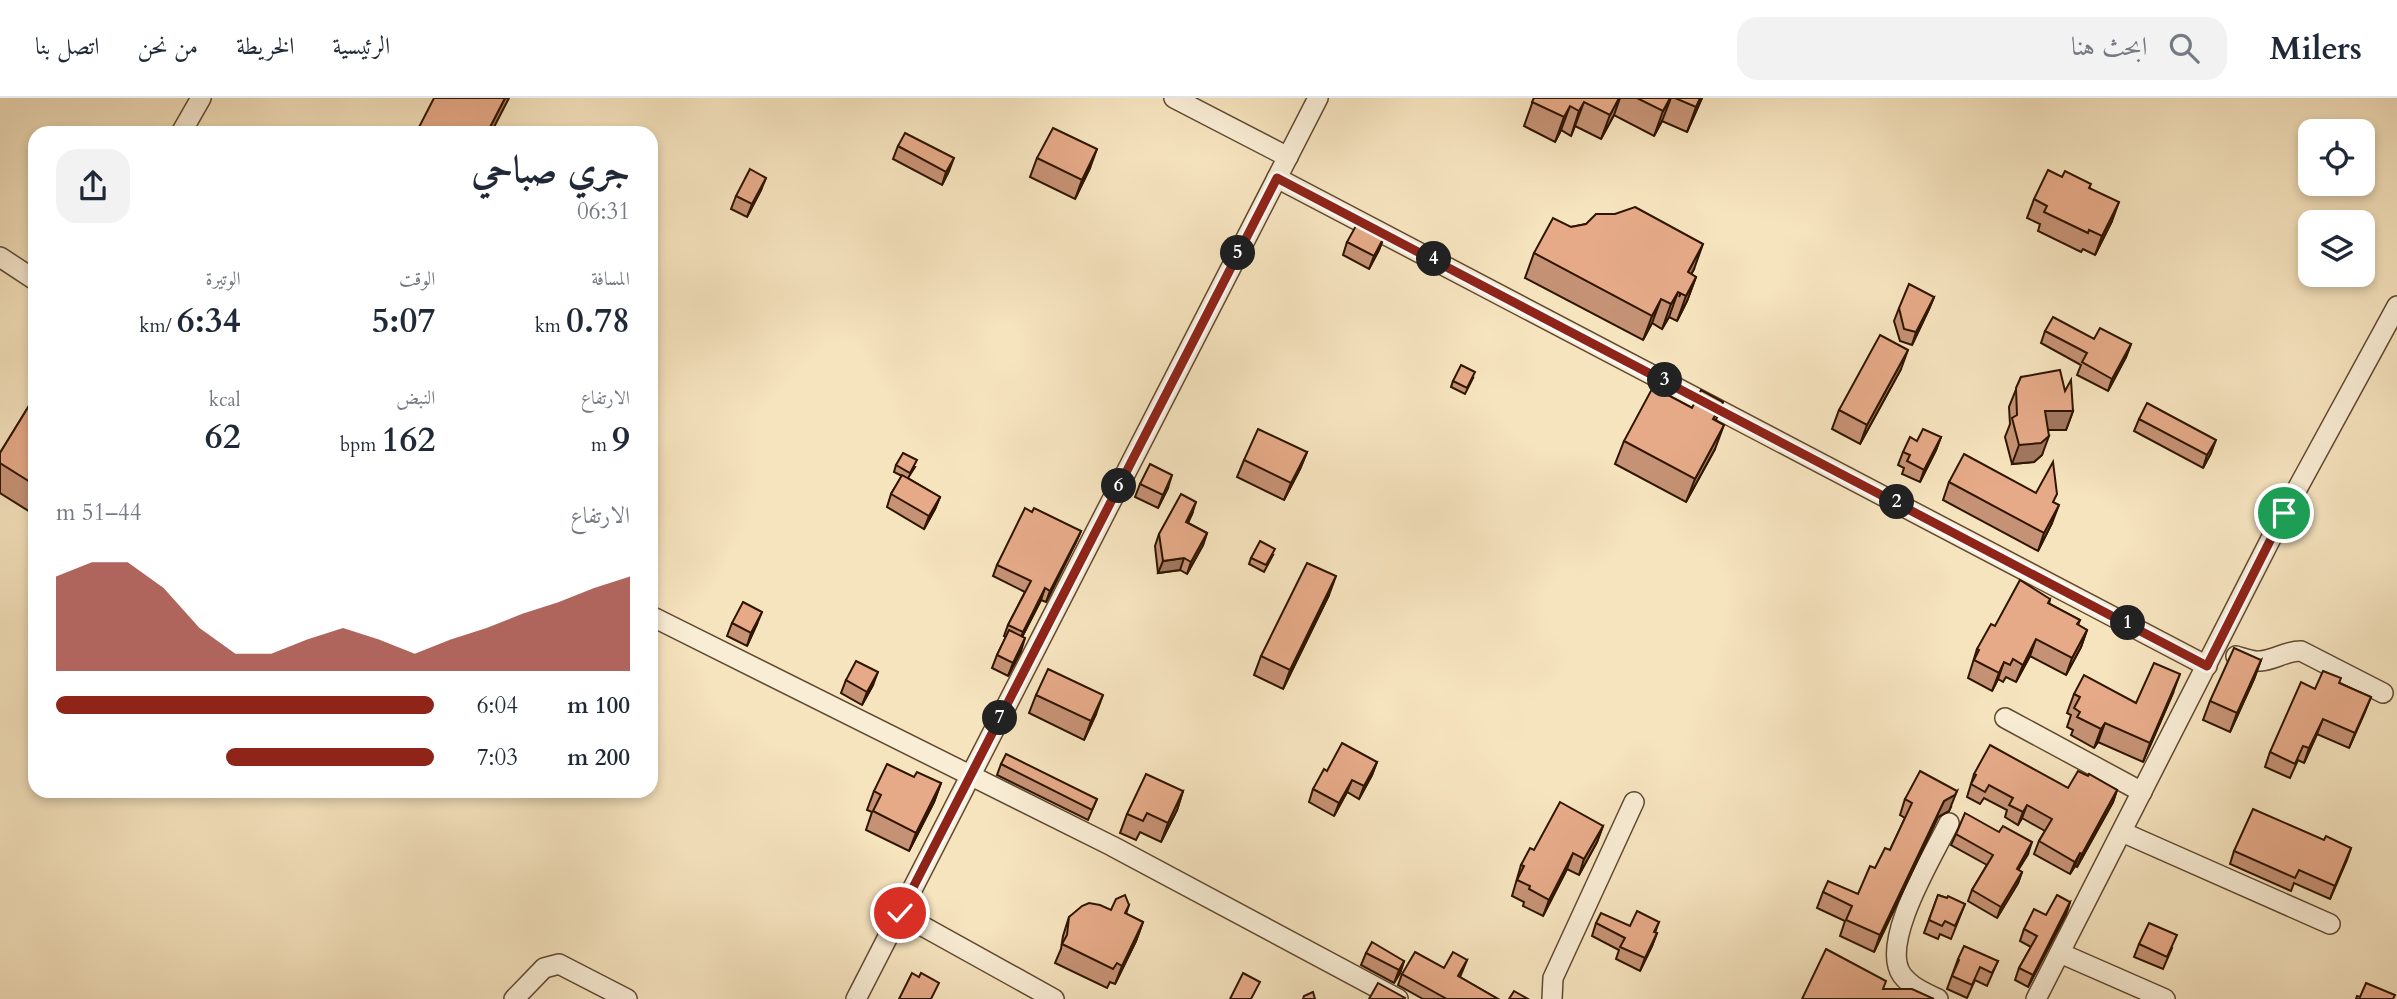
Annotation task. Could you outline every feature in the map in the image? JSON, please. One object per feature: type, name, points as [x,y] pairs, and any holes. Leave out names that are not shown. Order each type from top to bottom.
[{"type":"street","points":[[185,126],[201,98]]},
{"type":"street","points":[[1174,98],[1287,157]]},
{"type":"street","points":[[856,999],[1318,98]]},
{"type":"street","points":[[1277,178],[2211,658],[2256,662],[2288,651],[2301,651],[2383,693]]},
{"type":"street","points":[[0,257],[28,275]]},
{"type":"street","points":[[2036,999],[2284,513],[2397,306]]},
{"type":"street","points":[[658,619],[1112,846],[1398,999]]},
{"type":"street","points":[[2005,718],[2142,792]]},
{"type":"street","points":[[1552,999],[1553,978],[1634,802]]},
{"type":"street","points":[[1938,999],[1915,988],[1902,976],[1894,951],[1899,928],[1949,823]]},
{"type":"street","points":[[2122,832],[2330,924]]},
{"type":"street","points":[[900,913],[1054,999]]},
{"type":"street","points":[[2060,953],[2165,999]]},
{"type":"street","points":[[514,999],[544,968],[559,964],[628,999]]},
{"type":"building","points":[[434,98],[505,98],[491,126],[420,126]]},
{"type":"building","points":[[1534,98],[1619,98],[1610,115],[1584,102],[1579,111],[1570,106],[1564,117],[1532,102]]},
{"type":"building","points":[[1637,98],[1670,98],[1663,111]]},
{"type":"building","points":[[1675,98],[1700,98],[1696,107]]},
{"type":"building","points":[[1053,128],[1097,149],[1082,180],[1037,158]]},
{"type":"building","points":[[905,133],[954,158],[946,172],[898,146]]},
{"type":"building","points":[[750,169],[766,178],[752,204],[736,196]]},
{"type":"building","points":[[2048,170],[2062,177],[2065,171],[2091,184],[2089,188],[2119,202],[2102,236],[2089,230],[2088,233],[2044,212],[2047,206],[2034,199]]},
{"type":"building","points":[[1635,207],[1703,244],[1688,272],[1696,277],[1686,296],[1678,292],[1671,304],[1661,299],[1652,316],[1534,253],[1553,218],[1571,227],[1586,224],[1596,214],[1615,214]]},
{"type":"building","points":[[1357,224],[1384,237],[1374,256],[1347,242]]},
{"type":"building","points":[[1909,284],[1934,297],[1916,332],[1904,329],[1899,308]]},
{"type":"building","points":[[2053,317],[2094,339],[2100,328],[2131,344],[2112,379],[2082,362],[2087,353],[2045,331]]},
{"type":"building","points":[[1880,335],[1908,350],[1867,425],[1839,410]]},
{"type":"building","points":[[1461,365],[1475,372],[1467,388],[1453,381]]},
{"type":"building","points":[[2060,370],[2065,391],[2071,380],[2073,411],[2045,411],[2049,436],[2041,443],[2019,445],[2012,418],[2017,415],[2016,388],[2021,377]]},
{"type":"building","points":[[1653,387],[1692,408],[1701,390],[1723,402],[1713,419],[1724,425],[1695,479],[1624,441]]},
{"type":"building","points":[[2147,403],[2216,440],[2207,455],[2139,419]]},
{"type":"building","points":[[28,407],[28,481],[0,463],[0,453]]},
{"type":"building","points":[[1258,429],[1307,452],[1291,483],[1244,460]]},
{"type":"building","points":[[1923,429],[1941,437],[1924,470],[1907,461],[1910,455],[1903,452],[1910,437],[1917,441]]},
{"type":"building","points":[[903,453],[917,460],[910,473],[896,465]]},
{"type":"building","points":[[1964,454],[2036,493],[2053,462],[2057,494],[2053,502],[2059,505],[2044,533],[1949,482]]},
{"type":"building","points":[[1150,464],[1172,475],[1163,495],[1140,484]]},
{"type":"building","points":[[902,475],[940,497],[929,516],[891,494]]},
{"type":"building","points":[[1181,494],[1196,502],[1186,522],[1207,533],[1191,562],[1184,558],[1163,561],[1159,534]]},
{"type":"building","points":[[1025,508],[1032,512],[1034,508],[1081,531],[1050,591],[1045,588],[1023,632],[1008,625],[1031,581],[997,565]]},
{"type":"building","points":[[1260,541],[1275,549],[1266,565],[1251,558]]},
{"type":"building","points":[[1307,563],[1336,576],[1290,670],[1261,656]]},
{"type":"building","points":[[2020,580],[2050,599],[2048,603],[2080,620],[2077,624],[2087,630],[2072,658],[2036,639],[2023,665],[2013,659],[2010,665],[2004,662],[1999,673],[1974,660],[1991,624],[1995,626]]},
{"type":"building","points":[[743,602],[762,612],[751,633],[732,623]]},
{"type":"building","points":[[1009,630],[1025,638],[1013,663],[997,655]]},
{"type":"building","points":[[2234,648],[2261,660],[2237,713],[2210,701]]},
{"type":"building","points":[[856,661],[878,672],[867,692],[846,680]]},
{"type":"building","points":[[2154,663],[2180,674],[2150,743],[2105,723],[2101,729],[2077,717],[2080,712],[2074,708],[2080,697],[2074,694],[2084,675],[2136,703]]},
{"type":"building","points":[[1048,669],[1103,695],[1091,721],[1036,695]]},
{"type":"building","points":[[2323,671],[2341,678],[2339,683],[2371,697],[2355,733],[2323,719],[2309,748],[2303,746],[2295,764],[2270,752],[2301,682],[2315,689]]},
{"type":"building","points":[[1342,743],[1377,762],[1364,786],[1352,780],[1339,803],[1313,789],[1324,769],[1327,771]]},
{"type":"building","points":[[1990,745],[2068,788],[2078,771],[2088,776],[2089,774],[2117,790],[2075,862],[2039,841],[2052,819],[2027,805],[2023,812],[2009,805],[2013,798],[1989,785],[1985,792],[1971,784]]},
{"type":"building","points":[[1006,754],[1097,799],[1092,810],[1001,764]]},
{"type":"building","points":[[887,764],[914,777],[917,772],[941,783],[916,833],[873,811],[881,795],[874,791]]},
{"type":"building","points":[[1920,771],[1957,791],[1944,801],[1880,935],[1846,920],[1852,906],[1823,892],[1828,881],[1858,894],[1870,866],[1875,868],[1885,848],[1890,850],[1912,803],[1905,799]]},
{"type":"building","points":[[1146,774],[1183,791],[1168,823],[1147,813],[1143,821],[1127,814]]},
{"type":"building","points":[[1560,802],[1603,826],[1584,859],[1573,853],[1549,900],[1517,880],[1530,848],[1534,850]]},
{"type":"building","points":[[2253,809],[2324,840],[2326,836],[2351,848],[2335,886],[2299,870],[2295,878],[2234,851]]},
{"type":"building","points":[[1965,813],[1999,832],[2003,826],[2032,842],[2017,869],[2022,872],[2001,907],[1972,890],[1993,855],[1956,834]]},
{"type":"building","points":[[1125,895],[1129,905],[1125,913],[1143,922],[1122,966],[1117,963],[1113,969],[1062,944],[1067,935],[1069,917],[1082,906],[1089,903],[1111,910],[1116,899]]},
{"type":"building","points":[[1938,895],[1948,896],[1965,904],[1955,926],[1945,921],[1942,926],[1929,920]]},
{"type":"building","points":[[2057,895],[2070,902],[2033,975],[2019,968],[2037,936],[2024,929],[2034,909],[2046,915]]},
{"type":"building","points":[[1637,911],[1659,922],[1654,932],[1657,933],[1645,958],[1620,947],[1625,938],[1596,923],[1601,913],[1630,926]]},
{"type":"building","points":[[2149,923],[2177,935],[2167,957],[2139,944]]},
{"type":"building","points":[[1372,942],[1404,961],[1399,970],[1366,953]]},
{"type":"building","points":[[1964,946],[1998,961],[1992,973],[1980,967],[1972,985],[1952,976]]},
{"type":"building","points":[[1826,949],[1886,981],[1883,989],[1912,989],[1934,999],[1802,999]]},
{"type":"building","points":[[1415,952],[1444,968],[1453,952],[1467,960],[1458,976],[1498,999],[1447,999],[1402,974]]},
{"type":"building","points":[[912,973],[919,977],[921,973],[939,983],[931,999],[899,999]]},
{"type":"building","points":[[1243,973],[1260,982],[1251,999],[1230,999]]},
{"type":"building","points":[[1378,983],[1405,998],[1369,999]]},
{"type":"building","points":[[2366,983],[2395,995],[2393,999],[2356,999],[2357,996],[2360,997]]},
{"type":"building","points":[[1514,991],[1528,999],[1509,999]]},
{"type":"building","points":[[1313,992],[1315,999],[1303,999],[1304,996]]},
{"type":"route","points":[[900,913],[1277,178],[1499,292],[2207,666],[2284,513]]}]
